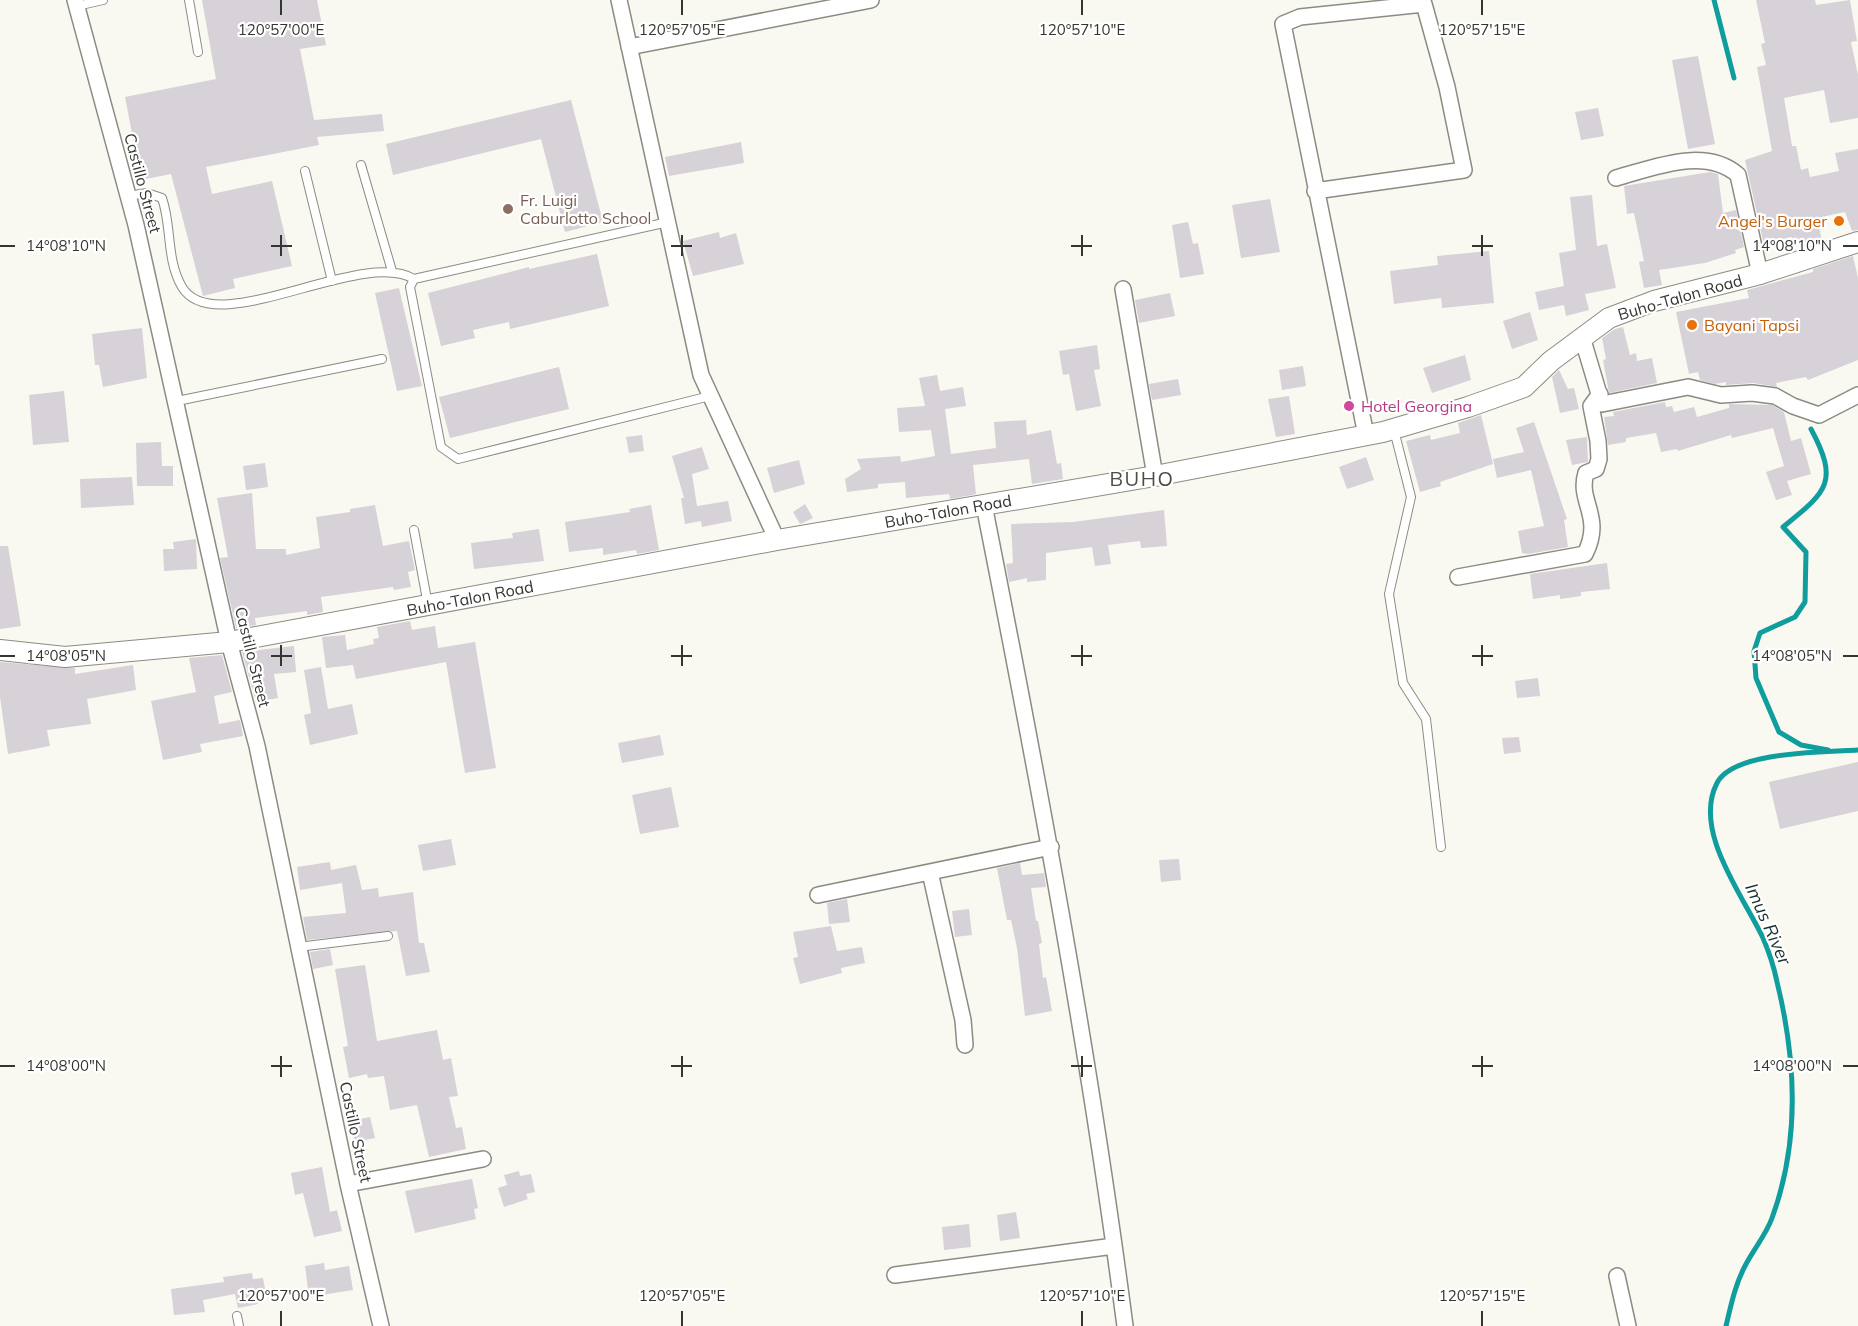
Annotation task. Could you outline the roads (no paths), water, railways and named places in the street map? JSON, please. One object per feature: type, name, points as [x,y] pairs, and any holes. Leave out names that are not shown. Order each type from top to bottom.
[{"type":"street","points":[[619,0],[701,375],[777,540]]},
{"type":"street","points":[[629,47],[871,0]]},
{"type":"street","name":"Castillo Street","points":[[76,3],[128,196],[177,401],[229,642],[257,746],[348,1184],[381,1326]]},
{"type":"street","points":[[1315,190],[1464,170],[1447,87],[1424,4],[1300,17],[1282,24],[1315,190],[1366,435]]},
{"type":"street","points":[[1616,178],[1688,160],[1728,166],[1738,175],[1760,274]]},
{"type":"street","name":"Buho-Talon Road","points":[[0,650],[65,657],[229,642],[777,540],[1155,476],[1394,429],[1468,407],[1524,387],[1582,337],[1609,318],[1654,301],[1760,274],[1858,242]]},
{"type":"street","points":[[1123,289],[1155,476]]},
{"type":"street","points":[[1582,337],[1602,404],[1688,387],[1721,395],[1752,393],[1775,396],[1793,406],[1819,415],[1858,395]]},
{"type":"street","points":[[1458,577],[1585,554],[1592,541],[1594,525],[1583,482],[1586,473],[1596,469],[1599,459],[1591,406],[1600,394]]},
{"type":"street","points":[[984,505],[1051,847],[1102,1154],[1125,1326]]},
{"type":"street","points":[[818,895],[1051,847]]},
{"type":"street","points":[[930,872],[963,1020],[966,1045]]},
{"type":"street","points":[[348,1184],[483,1159]]},
{"type":"street","points":[[895,1275],[1114,1246]]},
{"type":"street","points":[[1617,1276],[1628,1326]]},
{"type":"lane","points":[[76,3],[104,0]]},
{"type":"lane","points":[[189,0],[198,52]]},
{"type":"lane","points":[[361,165],[393,271]]},
{"type":"lane","points":[[305,171],[332,281]]},
{"type":"lane","points":[[128,196],[147,193],[162,198],[178,277],[183,288],[193,299],[213,305],[240,303],[332,281],[393,271],[414,279],[668,222]]},
{"type":"lane","points":[[414,279],[410,287],[441,447],[458,459],[710,396]]},
{"type":"lane","points":[[177,401],[382,359]]},
{"type":"lane","points":[[1394,429],[1411,496],[1389,594],[1403,684],[1426,719],[1441,847]]},
{"type":"lane","points":[[414,530],[429,605]]},
{"type":"lane","points":[[298,947],[388,936]]},
{"type":"lane","points":[[237,1316],[239,1326]]},
{"type":"waterway","points":[[1714,0],[1734,78]]},
{"type":"waterway","points":[[1811,429],[1825,462],[1824,485],[1810,505],[1783,527],[1806,552],[1805,602],[1795,617],[1760,633],[1754,651],[1756,678],[1779,732],[1801,745],[1828,750]]},
{"type":"waterway","name":"Imus River","points":[[1726,1326],[1739,1280],[1772,1218],[1781,1189],[1791,1130],[1792,1100],[1788,1041],[1774,971],[1763,938],[1734,884],[1716,842],[1711,822],[1711,802],[1717,783],[1726,772],[1741,765],[1781,755],[1858,750]]},
{"type":"place","name":"Fr. Luigi Caburlotto School","points":[[508,209]]},
{"type":"place","name":"Angel's Burger","points":[[1839,221]]},
{"type":"place","name":"Bayani Tapsi","points":[[1692,325]]},
{"type":"place","name":"Hotel Georgina","points":[[1349,406]]},
{"type":"district","name":"BUHO","points":[[1142,479]]}]
